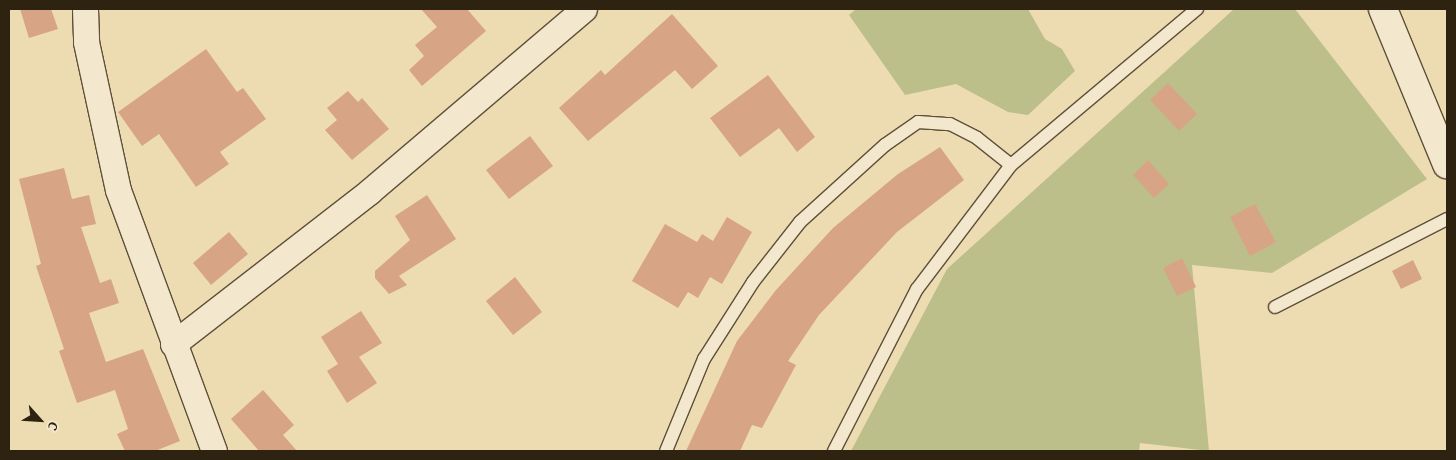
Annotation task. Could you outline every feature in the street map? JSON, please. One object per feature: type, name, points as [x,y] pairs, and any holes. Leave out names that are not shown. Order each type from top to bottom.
[{"type":"main road","points":[[1382,9],[1447,164]]},
{"type":"street","points":[[85,9],[86,42],[118,190],[173,344],[214,451]]},
{"type":"street","points":[[173,344],[370,191],[584,9]]},
{"type":"lane","points":[[834,451],[917,289],[1010,165],[1197,9]]},
{"type":"lane","points":[[666,451],[704,359],[752,282],[800,222],[885,144],[918,122],[950,124],[977,138],[1010,165]]},
{"type":"lane","points":[[1274,307],[1447,219]]},
{"type":"green space","points":[[856,9],[1028,9],[1045,39],[1062,49],[1075,71],[1028,115],[1008,112],[956,84],[905,95],[849,15]]},
{"type":"green space","points":[[1234,9],[1295,9],[1427,179],[1272,273],[1192,265],[1209,451],[1140,443],[1139,451],[851,451],[947,269]]},
{"type":"building","points":[[20,9],[51,9],[58,29],[29,38]]},
{"type":"building","points":[[421,9],[467,9],[486,31],[422,86],[409,70],[424,56],[415,45],[437,27]]},
{"type":"building","points":[[672,14],[718,66],[692,89],[675,70],[588,141],[559,108],[601,70],[605,75]]},
{"type":"building","points":[[206,49],[237,92],[243,88],[266,119],[220,152],[229,164],[196,187],[159,134],[142,146],[118,112]]},
{"type":"building","points":[[768,75],[815,137],[797,152],[779,128],[740,157],[710,118]]},
{"type":"building","points":[[1168,83],[1197,114],[1179,131],[1150,100]]},
{"type":"building","points":[[348,91],[358,102],[362,98],[389,129],[352,160],[325,130],[337,120],[327,108]]},
{"type":"building","points":[[530,136],[553,166],[509,199],[486,170]]},
{"type":"building","points":[[940,147],[964,180],[897,232],[819,315],[788,361],[796,365],[762,428],[752,425],[740,451],[686,451],[737,341],[776,290],[833,228],[898,174]]},
{"type":"building","points":[[1148,160],[1169,184],[1154,198],[1133,175]]},
{"type":"building","points":[[64,168],[72,199],[89,195],[96,224],[81,227],[100,283],[111,279],[119,303],[89,313],[106,362],[143,349],[180,441],[155,451],[125,451],[117,434],[128,429],[115,390],[77,403],[59,351],[64,349],[36,266],[41,264],[19,179]]},
{"type":"building","points":[[427,195],[456,239],[399,276],[407,285],[389,294],[375,278],[375,271],[410,240],[395,216]]},
{"type":"building","points":[[1255,204],[1276,242],[1250,256],[1230,217]]},
{"type":"building","points":[[727,217],[752,232],[722,284],[710,277],[698,298],[688,292],[678,308],[632,281],[665,224],[697,242],[702,234],[713,241]]},
{"type":"building","points":[[229,232],[248,254],[211,285],[193,263]]},
{"type":"building","points":[[1182,258],[1196,287],[1177,296],[1163,268]]},
{"type":"building","points":[[1413,260],[1422,279],[1401,289],[1392,271]]},
{"type":"building","points":[[515,277],[542,312],[513,335],[486,301]]},
{"type":"building","points":[[361,311],[382,343],[359,357],[377,383],[347,403],[327,371],[338,364],[321,337]]},
{"type":"building","points":[[263,390],[294,425],[283,435],[297,451],[259,451],[231,419]]}]
